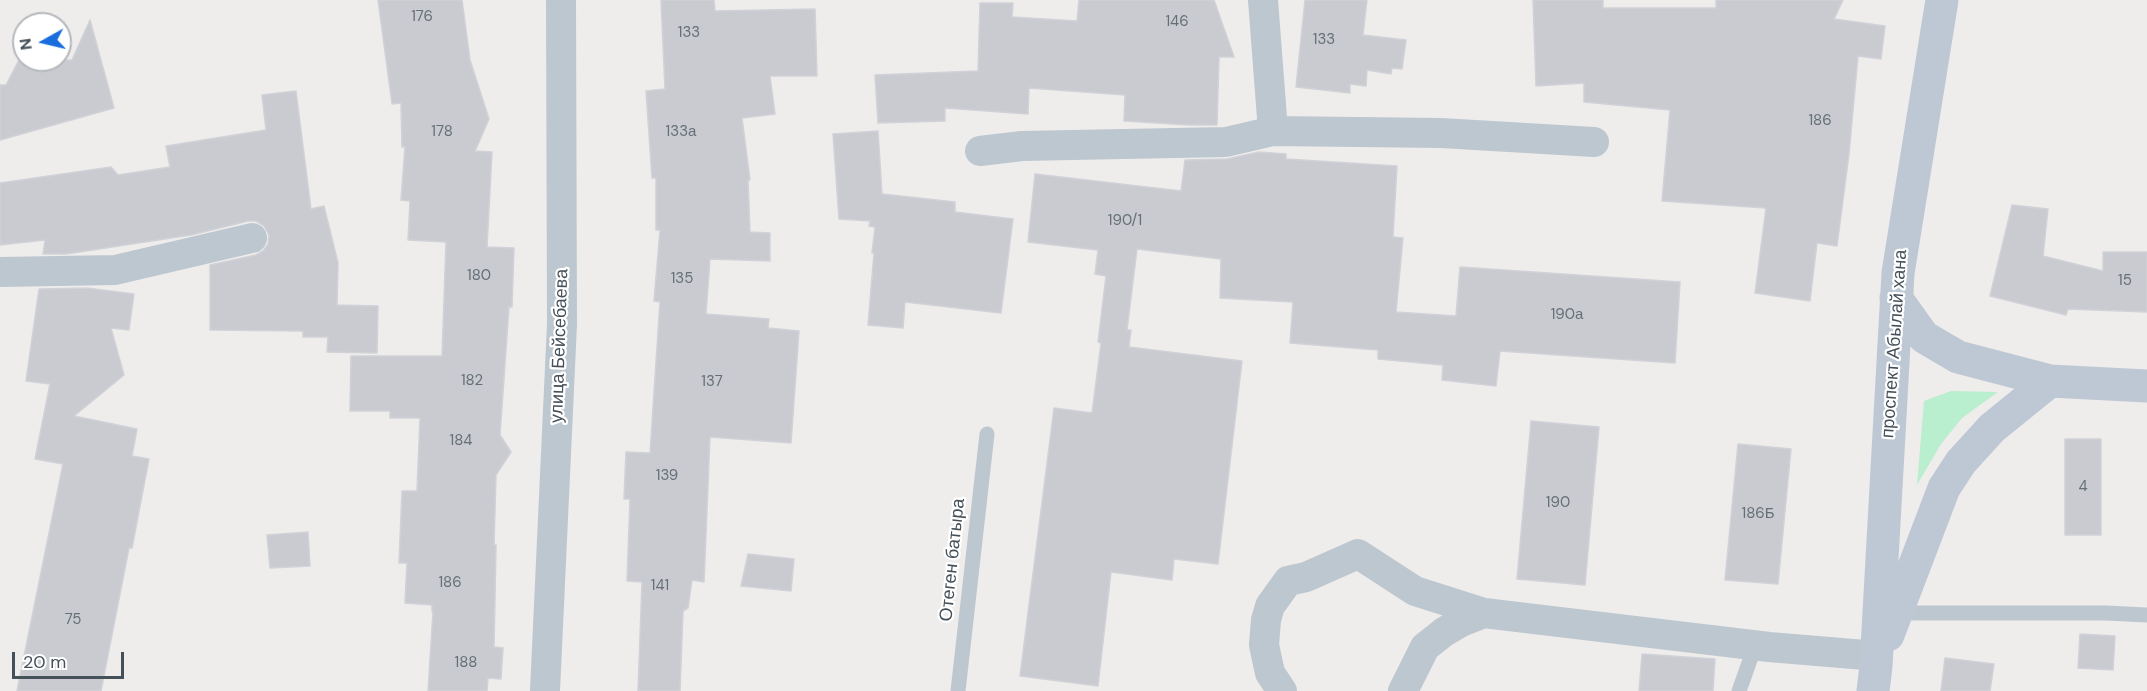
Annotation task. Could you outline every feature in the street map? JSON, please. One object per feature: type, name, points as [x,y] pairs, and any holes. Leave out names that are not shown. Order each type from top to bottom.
[{"type":"main road","name":"проспект Абылай хана","points":[[1875,671],[1898,273],[1942,0]]},
{"type":"main road","points":[[1896,298],[1924,337],[1958,357],[2050,381],[2147,386]]},
{"type":"main road","points":[[1875,671],[1944,488],[1961,462],[1992,428],[2050,381]]},
{"type":"street","name":"улица Бейсебаева","points":[[546,691],[562,324],[561,0]]},
{"type":"street","points":[[1263,0],[1273,131]]},
{"type":"street","points":[[980,151],[1022,146],[1226,142],[1273,131],[1441,133],[1594,142]]},
{"type":"street","points":[[0,272],[115,270],[252,238]]},
{"type":"street","points":[[1282,691],[1270,673],[1264,645],[1266,620],[1270,606],[1288,581],[1306,577],[1358,554],[1415,591],[1484,613],[1755,646],[1875,671]]},
{"type":"street","points":[[1403,691],[1425,647],[1461,622],[1484,613]]},
{"type":"lane","name":"Отеген батыра","points":[[958,691],[987,434]]},
{"type":"lane","points":[[1896,613],[2147,615]]},
{"type":"lane","points":[[1739,691],[1755,646]]},
{"type":"green space","points":[[1951,391],[1998,392],[1962,418],[1941,444],[1917,485],[1924,401]]},
{"type":"building","points":[[378,0],[462,0],[470,60],[489,119],[475,151],[492,152],[487,247],[514,248],[512,307],[509,307],[500,435],[511,452],[496,475],[494,545],[496,545],[494,647],[503,648],[501,679],[488,678],[487,691],[428,691],[432,605],[405,603],[407,563],[399,563],[402,491],[417,491],[420,418],[390,418],[390,411],[350,411],[351,356],[442,356],[446,242],[408,240],[410,201],[401,200],[405,147],[402,147],[401,103],[392,104]]},
{"type":"building","points":[[661,0],[714,0],[715,11],[815,9],[817,76],[770,76],[775,114],[742,118],[750,180],[748,180],[750,232],[770,233],[770,261],[710,259],[706,314],[769,319],[768,328],[799,331],[791,443],[710,437],[704,582],[692,580],[688,608],[683,611],[680,691],[638,691],[642,582],[627,581],[630,499],[624,499],[626,452],[650,453],[660,302],[654,301],[660,230],[656,230],[656,178],[652,178],[646,91],[665,89]]},
{"type":"building","points":[[1079,0],[1214,0],[1234,57],[1219,57],[1217,125],[1124,121],[1125,95],[1029,88],[1028,114],[945,108],[945,121],[878,123],[875,75],[978,71],[980,3],[1013,3],[1012,17],[1077,21]]},
{"type":"building","points":[[1305,0],[1367,0],[1363,35],[1406,40],[1402,69],[1392,68],[1391,74],[1367,70],[1366,86],[1350,84],[1350,93],[1296,87]]},
{"type":"building","points":[[1533,0],[1603,0],[1603,8],[1716,8],[1716,0],[1843,0],[1834,19],[1885,26],[1881,59],[1858,56],[1849,154],[1837,246],[1817,243],[1810,301],[1755,293],[1766,208],[1662,201],[1670,110],[1584,102],[1584,83],[1536,86]]},
{"type":"building","points":[[90,20],[114,108],[0,140],[0,85],[6,85],[13,72],[72,72],[72,60]]},
{"type":"building","points":[[296,91],[311,209],[324,206],[338,263],[337,305],[378,306],[377,353],[327,352],[328,337],[303,337],[303,331],[210,330],[210,265],[256,255],[263,251],[268,244],[269,235],[264,226],[256,221],[191,235],[66,254],[43,254],[45,240],[0,245],[0,183],[111,167],[118,175],[170,167],[166,146],[266,130],[262,95]]},
{"type":"building","points":[[878,131],[882,194],[955,202],[955,212],[1013,219],[1001,313],[905,302],[903,328],[868,325],[875,227],[869,226],[870,221],[839,219],[833,134]]},
{"type":"building","points":[[1259,152],[1286,154],[1286,159],[1397,166],[1393,237],[1403,238],[1396,312],[1456,316],[1460,267],[1680,282],[1675,363],[1500,351],[1496,386],[1442,380],[1443,365],[1378,359],[1378,350],[1290,343],[1293,302],[1220,298],[1221,259],[1137,249],[1127,330],[1131,330],[1129,347],[1242,361],[1218,564],[1174,559],[1172,580],[1111,572],[1098,686],[1020,676],[1054,408],[1092,413],[1101,343],[1098,342],[1106,276],[1095,274],[1098,250],[1028,242],[1035,174],[1181,191],[1185,160],[1227,159]]},
{"type":"building","points":[[2012,205],[2048,209],[2043,256],[2103,271],[2103,252],[2147,252],[2147,312],[2068,309],[2066,315],[1990,296]]},
{"type":"building","points":[[87,288],[134,294],[129,330],[111,328],[124,375],[74,416],[137,429],[132,456],[149,459],[101,691],[17,691],[63,464],[35,459],[50,384],[26,381],[39,289]]},
{"type":"building","points":[[1531,421],[1599,427],[1585,585],[1517,579]]},
{"type":"building","points":[[2065,439],[2101,439],[2101,535],[2065,535]]},
{"type":"building","points":[[1738,444],[1791,449],[1778,584],[1725,580]]},
{"type":"building","points":[[308,532],[310,566],[270,568],[267,535]]},
{"type":"building","points":[[748,554],[794,559],[791,591],[741,586]]},
{"type":"building","points":[[2080,634],[2115,636],[2113,670],[2078,668]]},
{"type":"building","points":[[1642,654],[1715,659],[1713,691],[1639,691]]},
{"type":"building","points":[[1945,658],[1994,664],[1990,691],[1941,691]]}]
